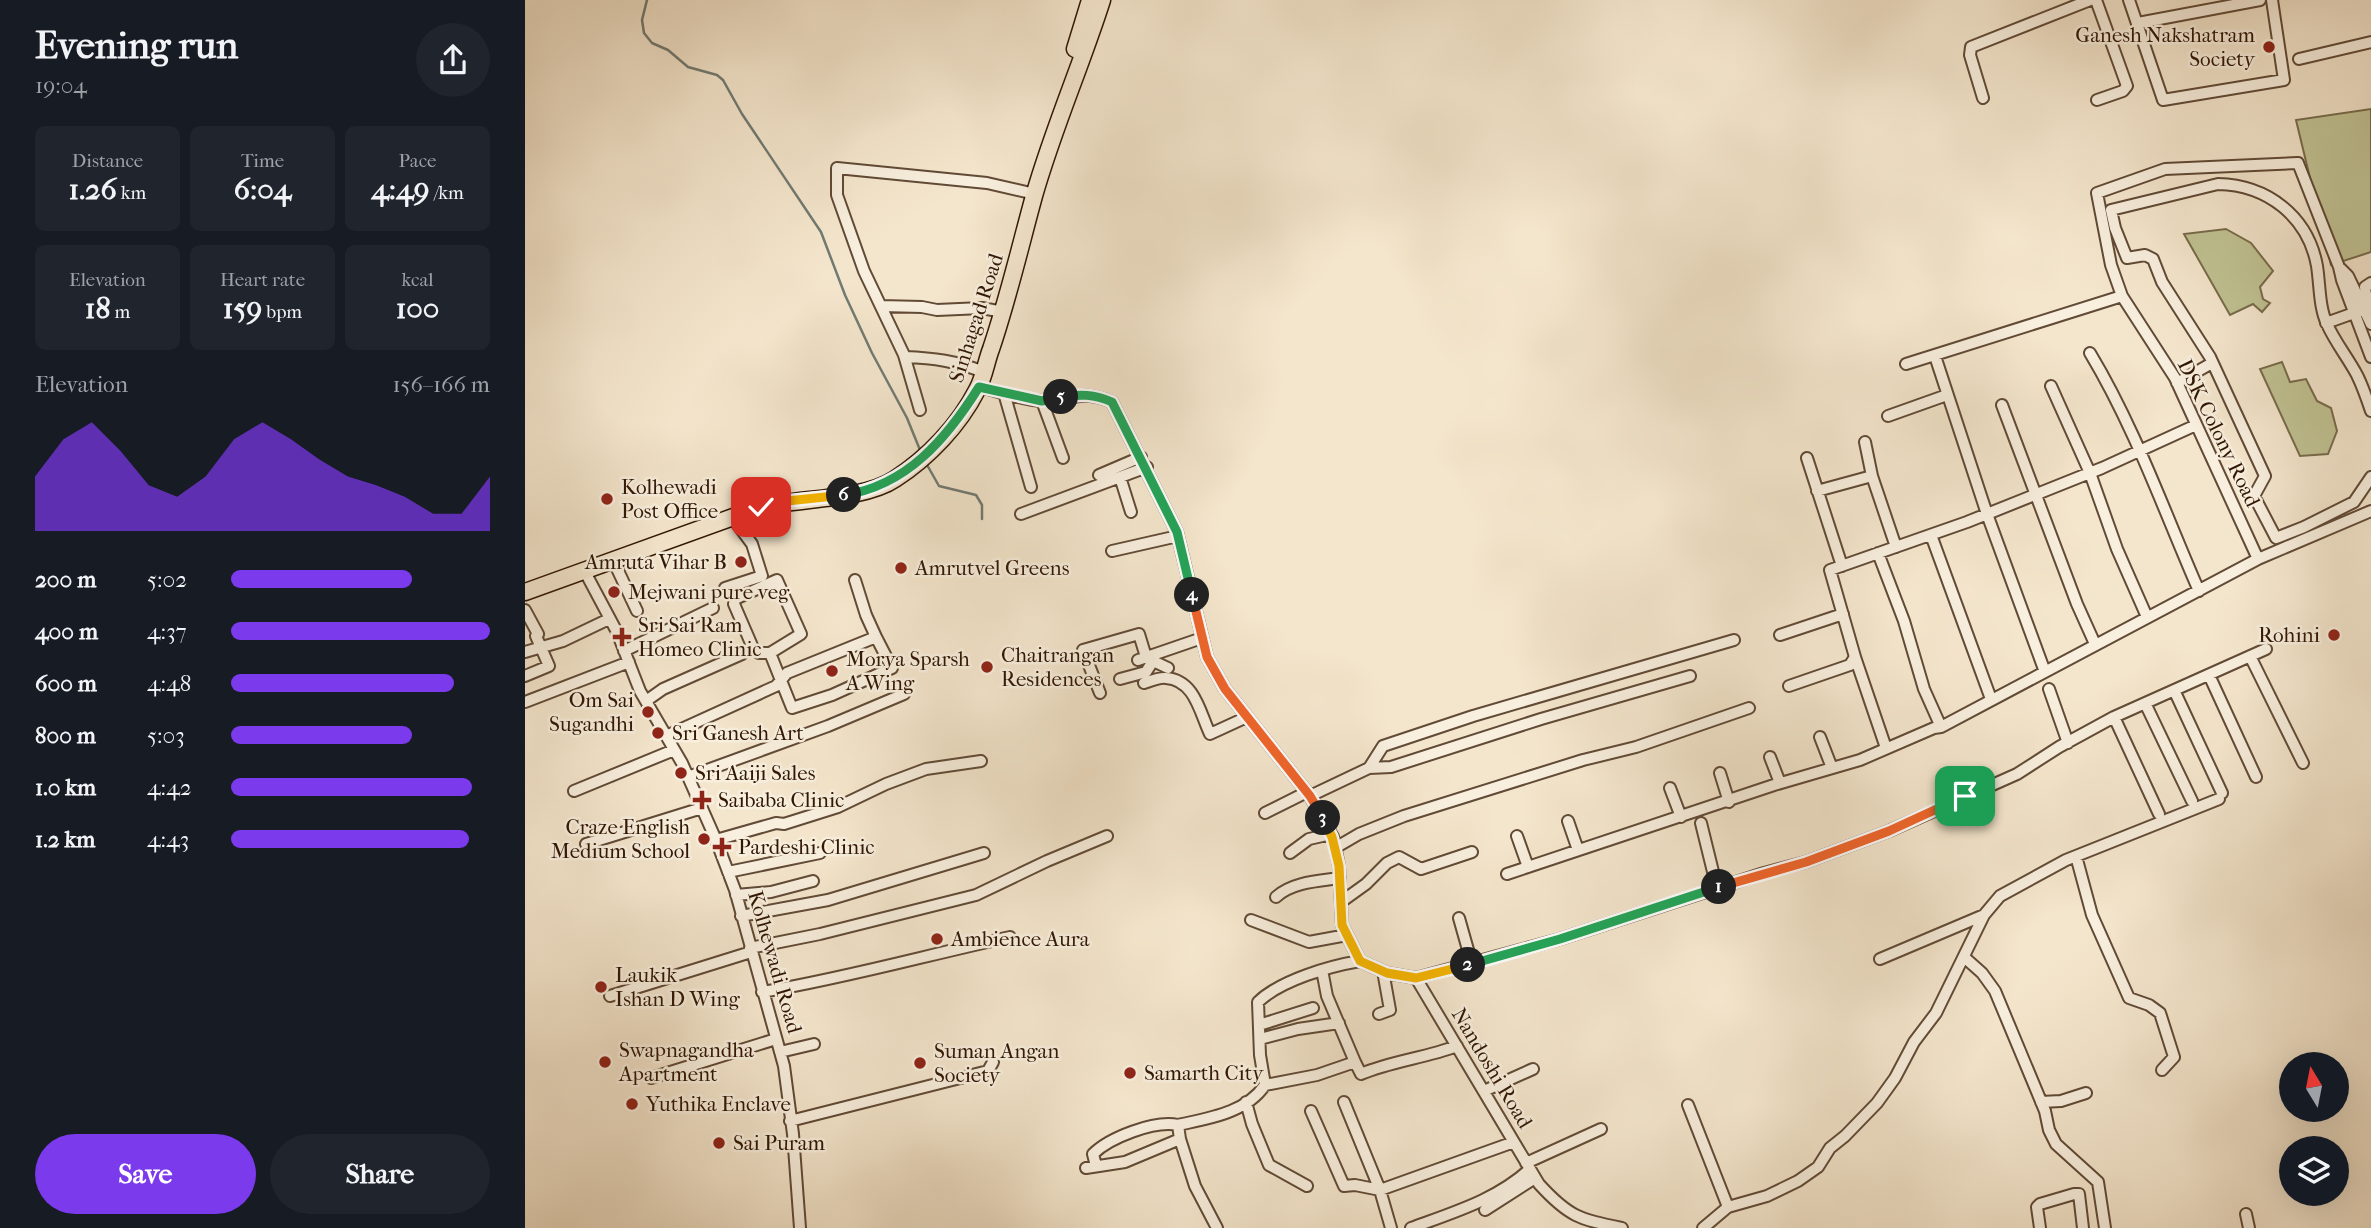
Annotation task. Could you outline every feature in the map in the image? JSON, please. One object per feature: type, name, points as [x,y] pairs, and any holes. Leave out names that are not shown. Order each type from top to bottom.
[{"type":"main road","name":"Sinhagad Road","points":[[525,592],[732,517],[787,501],[864,491],[894,480],[939,443],[958,421],[981,380],[1067,92],[1073,55],[1090,0]]},
{"type":"main road","name":"Sinhagad Road","points":[[1067,92],[1084,57],[1102,0]]},
{"type":"street","points":[[1983,99],[1970,55],[1971,47],[2090,0]]},
{"type":"street","points":[[2096,0],[2127,86],[2123,91],[2097,100]]},
{"type":"street","points":[[2129,0],[2162,100],[2284,80],[2272,0]]},
{"type":"street","points":[[2138,23],[2260,0]]},
{"type":"street","points":[[2299,59],[2371,42]]},
{"type":"street","name":"DSK Colony Road","points":[[2258,559],[2177,383],[2122,296],[2111,265],[2097,193],[2165,169],[2298,163],[2339,267],[2348,276],[2371,358]]},
{"type":"street","points":[[920,410],[904,355],[864,271],[837,195],[837,168],[987,183],[1035,194]]},
{"type":"street","points":[[2371,411],[2357,375],[2326,323],[2313,252],[2296,219],[2273,198],[2232,184],[2218,184],[2111,210],[2127,258],[2145,255],[2153,259],[2162,282],[2212,363],[2265,476],[2254,496],[2276,538],[2354,502],[2371,477]]},
{"type":"street","points":[[2326,323],[2360,312],[2369,306],[2365,287],[2371,283]]},
{"type":"street","points":[[1906,364],[2122,296]]},
{"type":"street","points":[[881,306],[937,310],[982,308],[1003,312]]},
{"type":"street","name":"DSK Colony Road","points":[[2360,312],[2371,324]]},
{"type":"street","points":[[2090,354],[2112,390],[2141,450],[2199,591]]},
{"type":"street","points":[[904,355],[939,358],[964,364],[981,380],[1004,393],[1042,401],[1079,394],[1097,396],[1112,402],[1144,462],[1178,536],[1207,657],[1247,717],[1309,794],[1331,834],[1340,877],[1342,925],[1360,961]]},
{"type":"street","points":[[1935,356],[1987,514],[2045,672]]},
{"type":"street","points":[[2177,383],[2212,363]]},
{"type":"street","points":[[2050,386],[2090,472],[2117,548],[2147,617]]},
{"type":"street","points":[[1004,393],[1031,487]]},
{"type":"street","points":[[1888,416],[1947,395]]},
{"type":"street","points":[[1042,401],[1063,458]]},
{"type":"street","points":[[2002,404],[2077,604],[2095,644]]},
{"type":"street","points":[[1887,748],[1855,657],[1830,570],[2035,495],[2196,425]]},
{"type":"street","points":[[1865,442],[1872,476],[1896,547]]},
{"type":"street","points":[[1807,458],[1842,565]]},
{"type":"street","points":[[1099,475],[1144,462]]},
{"type":"street","points":[[1021,514],[1119,477],[1144,462]]},
{"type":"street","points":[[1817,491],[1872,476]]},
{"type":"street","points":[[1119,477],[1131,512]]},
{"type":"street","points":[[1507,874],[1832,768],[1941,727],[2258,559],[2371,511]]},
{"type":"street","points":[[726,588],[762,576],[752,544],[732,517]]},
{"type":"street","points":[[1931,535],[1991,699]]},
{"type":"street","points":[[1112,551],[1178,536]]},
{"type":"street","points":[[1878,553],[1904,621],[1924,689],[1941,727]]},
{"type":"street","points":[[613,560],[637,611]]},
{"type":"street","name":"Kolhewadi Road","points":[[585,570],[617,632],[646,701],[688,776],[736,895],[784,1066],[800,1228]]},
{"type":"street","points":[[777,580],[801,634],[770,653],[759,653],[753,648],[734,604],[735,599],[777,580]]},
{"type":"street","points":[[770,653],[792,708],[832,695],[892,668],[866,615],[855,580]]},
{"type":"street","points":[[624,651],[713,608]]},
{"type":"street","points":[[525,610],[538,634],[536,636],[549,666],[525,676]]},
{"type":"street","points":[[1780,635],[1843,614]]},
{"type":"street","points":[[525,652],[563,641],[609,619]]},
{"type":"street","points":[[1100,693],[1083,650],[1139,634],[1143,667]]},
{"type":"street","points":[[666,736],[776,686],[787,673],[876,637]]},
{"type":"street","points":[[1120,679],[1202,638]]},
{"type":"street","points":[[1369,768],[1383,746],[1473,716],[1734,640]]},
{"type":"street","points":[[1179,1139],[1125,1161],[1091,1167],[1093,1154],[1103,1144],[1145,1128],[1223,1115],[1258,1096],[1265,1085],[1258,1002],[1268,992],[1322,970],[1360,961],[1383,971],[1416,978],[1560,939],[1806,862],[1889,831],[2017,774],[2114,717],[2266,649]]},
{"type":"street","points":[[646,701],[663,689],[742,654]]},
{"type":"street","points":[[2250,656],[2303,763]]},
{"type":"street","points":[[1789,686],[1850,665],[1855,657]]},
{"type":"street","points":[[525,702],[629,662]]},
{"type":"street","points":[[1143,667],[1168,668]]},
{"type":"street","points":[[1143,667],[1185,684],[1192,692],[1210,734],[1247,717]]},
{"type":"street","points":[[2209,675],[2256,777]]},
{"type":"street","points":[[1265,813],[1369,768],[1403,763],[1529,722],[1690,676]]},
{"type":"street","points":[[2049,689],[2068,743]]},
{"type":"street","points":[[1703,1228],[1728,1207],[1767,1196],[1798,1181],[1818,1167],[1830,1148],[1869,1111],[1895,1079],[1914,1042],[1936,1013],[1984,915],[2000,896],[2076,856],[2221,796],[2174,690]]},
{"type":"street","points":[[688,776],[828,726],[904,694]]},
{"type":"street","points":[[2145,703],[2192,801]]},
{"type":"street","points":[[1335,848],[1359,834],[1404,816],[1583,760],[1636,747],[1749,708]]},
{"type":"street","points":[[2114,717],[2159,814]]},
{"type":"street","points":[[1820,737],[1832,768]]},
{"type":"street","points":[[574,791],[674,750]]},
{"type":"street","points":[[1770,757],[1780,783]]},
{"type":"street","points":[[716,840],[776,823],[784,824],[838,807],[926,769],[981,761]]},
{"type":"street","points":[[1720,773],[1729,802]]},
{"type":"street","points":[[1670,788],[1681,817]]},
{"type":"street","points":[[586,844],[702,808]]},
{"type":"street","points":[[1568,821],[1578,850]]},
{"type":"street","points":[[1701,823],[1717,888]]},
{"type":"street","points":[[1290,853],[1309,839],[1331,834]]},
{"type":"street","points":[[610,996],[751,950],[976,895],[1107,836]]},
{"type":"street","points":[[1517,836],[1528,867]]},
{"type":"street","points":[[1341,901],[1366,884],[1387,863],[1399,857],[1421,869],[1472,852]]},
{"type":"street","points":[[728,872],[820,853]]},
{"type":"street","points":[[741,916],[828,900],[984,853]]},
{"type":"street","points":[[2076,856],[2092,915],[2129,998],[2150,1005],[2160,1013],[2174,1056],[2162,1070]]},
{"type":"street","points":[[1276,897],[1282,891],[1304,883],[1340,877]]},
{"type":"street","points":[[736,895],[771,892],[813,881]]},
{"type":"street","points":[[1879,959],[1984,915]]},
{"type":"street","points":[[1459,918],[1472,964]]},
{"type":"street","points":[[1251,920],[1309,942],[1347,935]]},
{"type":"street","points":[[762,992],[820,982],[1010,937]]},
{"type":"street","points":[[1964,957],[1983,974],[1995,991],[2056,1144],[2098,1182],[2105,1228]]},
{"type":"street","points":[[1322,970],[1328,996],[1361,1074],[1457,1046]]},
{"type":"street","points":[[1379,1014],[1390,1010],[1383,971]]},
{"type":"street","name":"Nandoshi Road","points":[[1416,978],[1530,1170],[1557,1204],[1582,1220],[1622,1228]]},
{"type":"street","points":[[1259,1025],[1313,1008]]},
{"type":"street","points":[[1260,1040],[1298,1029],[1339,1023]]},
{"type":"street","points":[[651,1078],[776,1039]]},
{"type":"street","points":[[780,1052],[814,1044]]},
{"type":"street","points":[[790,1121],[988,1071],[993,1062]]},
{"type":"street","points":[[1265,1085],[1317,1075],[1355,1062]]},
{"type":"street","points":[[1484,1091],[1533,1069]]},
{"type":"street","points":[[2041,1102],[2061,1101],[2086,1093]]},
{"type":"street","points":[[1246,1102],[1269,1165],[1307,1186]]},
{"type":"street","points":[[1344,1102],[1380,1190],[1391,1228]]},
{"type":"street","points":[[1688,1105],[1728,1207]]},
{"type":"street","points":[[1311,1111],[1344,1186],[1355,1185],[1380,1190],[1514,1142]]},
{"type":"street","points":[[1181,1124],[1179,1139],[1195,1186],[1217,1228]]},
{"type":"street","points":[[1411,1228],[1484,1201],[1512,1185],[1530,1170],[1601,1129]]},
{"type":"street","points":[[1485,1210],[1530,1170]]},
{"type":"street","points":[[2040,1228],[2037,1207],[2074,1194],[2079,1194],[2081,1199],[2083,1228]]},
{"type":"street","points":[[2246,1214],[2249,1228]]},
{"type":"green space","points":[[2371,109],[2371,252],[2331,265],[2296,120]]},
{"type":"green space","points":[[2226,229],[2251,243],[2273,271],[2260,287],[2263,299],[2270,303],[2262,312],[2253,304],[2230,315],[2184,234]]},
{"type":"green space","points":[[2282,362],[2290,382],[2306,379],[2317,401],[2331,408],[2337,431],[2328,454],[2300,456],[2260,369]]},
{"type":"waterway","points":[[647,0],[642,20],[644,33],[652,43],[668,50],[688,67],[717,75],[723,80],[742,114],[821,232],[845,295],[907,418],[920,450]]},
{"type":"waterway","points":[[926,463],[939,486],[976,495],[982,505],[982,519]]},
{"type":"place","name":"Ganesh Nakshatram Society","points":[[2269,47]]},
{"type":"place","name":"Kolhewadi Post Office","points":[[607,499]]},
{"type":"place","name":"Amruta Vihar B","points":[[741,562]]},
{"type":"place","name":"Amrutvel Greens","points":[[901,568]]},
{"type":"place","name":"Mejwani pure veg","points":[[614,592]]},
{"type":"place","name":"Rohini","points":[[2334,635]]},
{"type":"place","name":"Sri Sai Ram Homeo Clinic","points":[[622,637]]},
{"type":"place","name":"Chaitrangan Residences","points":[[987,667]]},
{"type":"place","name":"Morya Sparsh A Wing","points":[[832,671]]},
{"type":"place","name":"Om Sai Sugandhi","points":[[648,712]]},
{"type":"place","name":"Sri Ganesh Art","points":[[658,733]]},
{"type":"place","name":"Sri Aaiji Sales","points":[[681,773]]},
{"type":"place","name":"Saibaba Clinic","points":[[702,800]]},
{"type":"place","name":"Craze English Medium School","points":[[704,839]]},
{"type":"place","name":"Pardeshi Clinic","points":[[722,847]]},
{"type":"place","name":"Ambience Aura","points":[[937,939]]},
{"type":"place","name":"Laukik Ishan D Wing","points":[[601,987]]},
{"type":"place","name":"Swapnagandha Apartment","points":[[605,1062]]},
{"type":"place","name":"Suman Angan Society","points":[[920,1063]]},
{"type":"place","name":"Samarth City","points":[[1130,1073]]},
{"type":"place","name":"Yuthika Enclave","points":[[632,1104]]},
{"type":"place","name":"Sai Puram","points":[[719,1143]]},
{"type":"route","points":[[761,507],[787,501],[846,495],[894,480],[939,443],[958,421],[979,387],[1042,401],[1079,394],[1097,396],[1112,402],[1151,475],[1177,532],[1207,657],[1225,689],[1310,796],[1332,837],[1339,866],[1342,925],[1360,961],[1387,973],[1416,978],[1560,939],[1806,862],[1889,831],[1965,796]]}]
